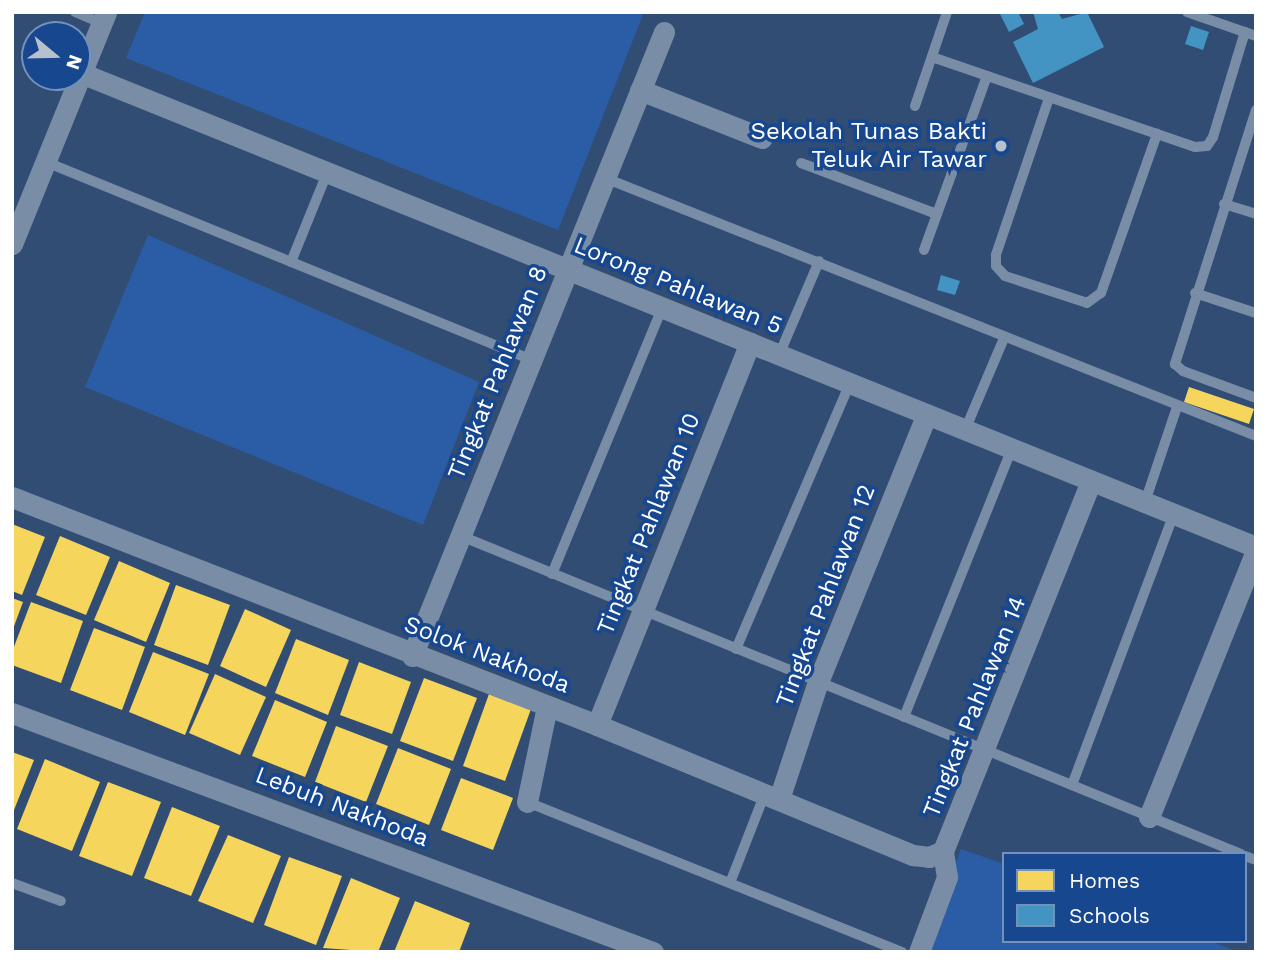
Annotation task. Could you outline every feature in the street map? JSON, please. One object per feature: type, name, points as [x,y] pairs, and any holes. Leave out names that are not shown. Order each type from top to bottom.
[{"type":"street","points":[[91,48],[103,18]]},
{"type":"street","name":"Tingkat Pahlawan 8","points":[[412,656],[664,32]]},
{"type":"street","name":"Lorong Pahlawan 5","points":[[91,77],[1256,549]]},
{"type":"street","points":[[640,90],[762,138]]},
{"type":"street","points":[[12,244],[74,91]]},
{"type":"street","name":"Tingkat Pahlawan 10","points":[[597,725],[750,343]]},
{"type":"street","name":"Tingkat Pahlawan 12","points":[[772,796],[927,414]]},
{"type":"street","name":"Tingkat Pahlawan 14","points":[[919,952],[947,877],[943,851],[987,750],[1091,481]]},
{"type":"street","name":"Solok Nakhoda","points":[[12,497],[412,656],[597,725],[913,855],[929,857],[943,851]]},
{"type":"street","points":[[1149,817],[1256,549]]},
{"type":"street","points":[[527,802],[547,706]]},
{"type":"street","name":"Lebuh Nakhoda","points":[[12,713],[653,952]]},
{"type":"lane","points":[[75,12],[103,18]]},
{"type":"lane","points":[[915,106],[947,12]]},
{"type":"lane","points":[[932,57],[1195,147],[1207,146],[1250,34],[1187,12]]},
{"type":"lane","points":[[924,250],[987,76]]},
{"type":"lane","points":[[1049,98],[996,255],[996,265],[1005,276],[1087,303],[1101,293],[1157,134]]},
{"type":"lane","points":[[1256,110],[1195,293],[1175,364],[1183,371],[1256,398]]},
{"type":"lane","points":[[46,162],[532,360]]},
{"type":"lane","points":[[801,163],[937,214]]},
{"type":"lane","points":[[291,262],[328,171]]},
{"type":"lane","points":[[605,178],[820,261],[1177,407],[1256,436]]},
{"type":"lane","points":[[1224,204],[1256,214]]},
{"type":"lane","points":[[779,355],[820,261]]},
{"type":"lane","points":[[1195,293],[1256,313]]},
{"type":"lane","points":[[552,574],[662,308]]},
{"type":"lane","points":[[965,430],[1004,338]]},
{"type":"lane","points":[[736,649],[849,383]]},
{"type":"lane","points":[[1144,502],[1177,407]]},
{"type":"lane","points":[[904,717],[1012,449]]},
{"type":"lane","points":[[1072,785],[1174,514]]},
{"type":"lane","points":[[461,536],[1236,852]]},
{"type":"lane","points":[[730,883],[772,796]]},
{"type":"lane","points":[[527,802],[902,952]]},
{"type":"lane","points":[[12,883],[61,901]]},
{"type":"shaded area","points":[[145,12],[644,12],[558,230],[126,58]]},
{"type":"shaded area","points":[[148,235],[479,382],[423,525],[85,387]]},
{"type":"shaded area","points":[[961,849],[1002,863],[1002,943],[1215,943],[1238,952],[923,952]]},
{"type":"building: Homes","points":[[1189,387],[1254,409],[1249,424],[1184,402]]},
{"type":"building: Homes","points":[[12,524],[45,537],[22,595],[12,591]]},
{"type":"building: Homes","points":[[60,536],[110,557],[86,615],[36,595]]},
{"type":"building: Homes","points":[[119,561],[170,583],[146,642],[94,620]]},
{"type":"building: Homes","points":[[176,585],[230,605],[208,665],[154,645]]},
{"type":"building: Homes","points":[[12,598],[23,602],[13,629],[12,629]]},
{"type":"building: Homes","points":[[31,602],[83,621],[61,683],[12,665],[12,652]]},
{"type":"building: Homes","points":[[245,609],[291,630],[266,687],[220,666]]},
{"type":"building: Homes","points":[[94,628],[145,647],[122,710],[70,690]]},
{"type":"building: Homes","points":[[296,639],[349,660],[328,715],[275,693]]},
{"type":"building: Homes","points":[[153,652],[209,674],[185,735],[129,712]]},
{"type":"building: Homes","points":[[359,662],[411,682],[392,734],[340,715]]},
{"type":"building: Homes","points":[[215,674],[266,697],[240,755],[189,733]]},
{"type":"building: Homes","points":[[424,678],[477,698],[453,761],[400,741]]},
{"type":"building: Homes","points":[[489,694],[531,709],[505,781],[463,766]]},
{"type":"building: Homes","points":[[275,700],[327,722],[305,777],[252,756]]},
{"type":"building: Homes","points":[[336,726],[388,746],[366,802],[315,782]]},
{"type":"building: Homes","points":[[398,748],[451,769],[429,825],[376,804]]},
{"type":"building: Homes","points":[[12,752],[34,760],[12,815]]},
{"type":"building: Homes","points":[[45,759],[100,782],[72,851],[17,829]]},
{"type":"building: Homes","points":[[461,778],[513,798],[493,850],[441,830]]},
{"type":"building: Homes","points":[[108,782],[161,802],[132,876],[79,856]]},
{"type":"building: Homes","points":[[172,807],[220,826],[191,896],[144,878]]},
{"type":"building: Homes","points":[[228,835],[281,856],[253,923],[198,901]]},
{"type":"building: Homes","points":[[289,857],[342,876],[316,945],[264,925]]},
{"type":"building: Homes","points":[[351,878],[400,898],[378,952],[323,948]]},
{"type":"building: Homes","points":[[415,901],[470,923],[459,952],[394,952]]},
{"type":"building: Schools","points":[[999,12],[1018,12],[1024,24],[1009,32]]},
{"type":"building: Schools","points":[[1033,12],[1058,12],[1062,19],[1087,12],[1104,47],[1033,83],[1013,42],[1038,29]]},
{"type":"building: Schools","points":[[1191,26],[1209,32],[1203,50],[1185,44]]},
{"type":"building: Schools","points":[[941,275],[960,281],[955,295],[937,290]]},
{"type":"place","name":"Sekolah Tunas Bakti Teluk Air Tawar","points":[[1001,146]]}]
